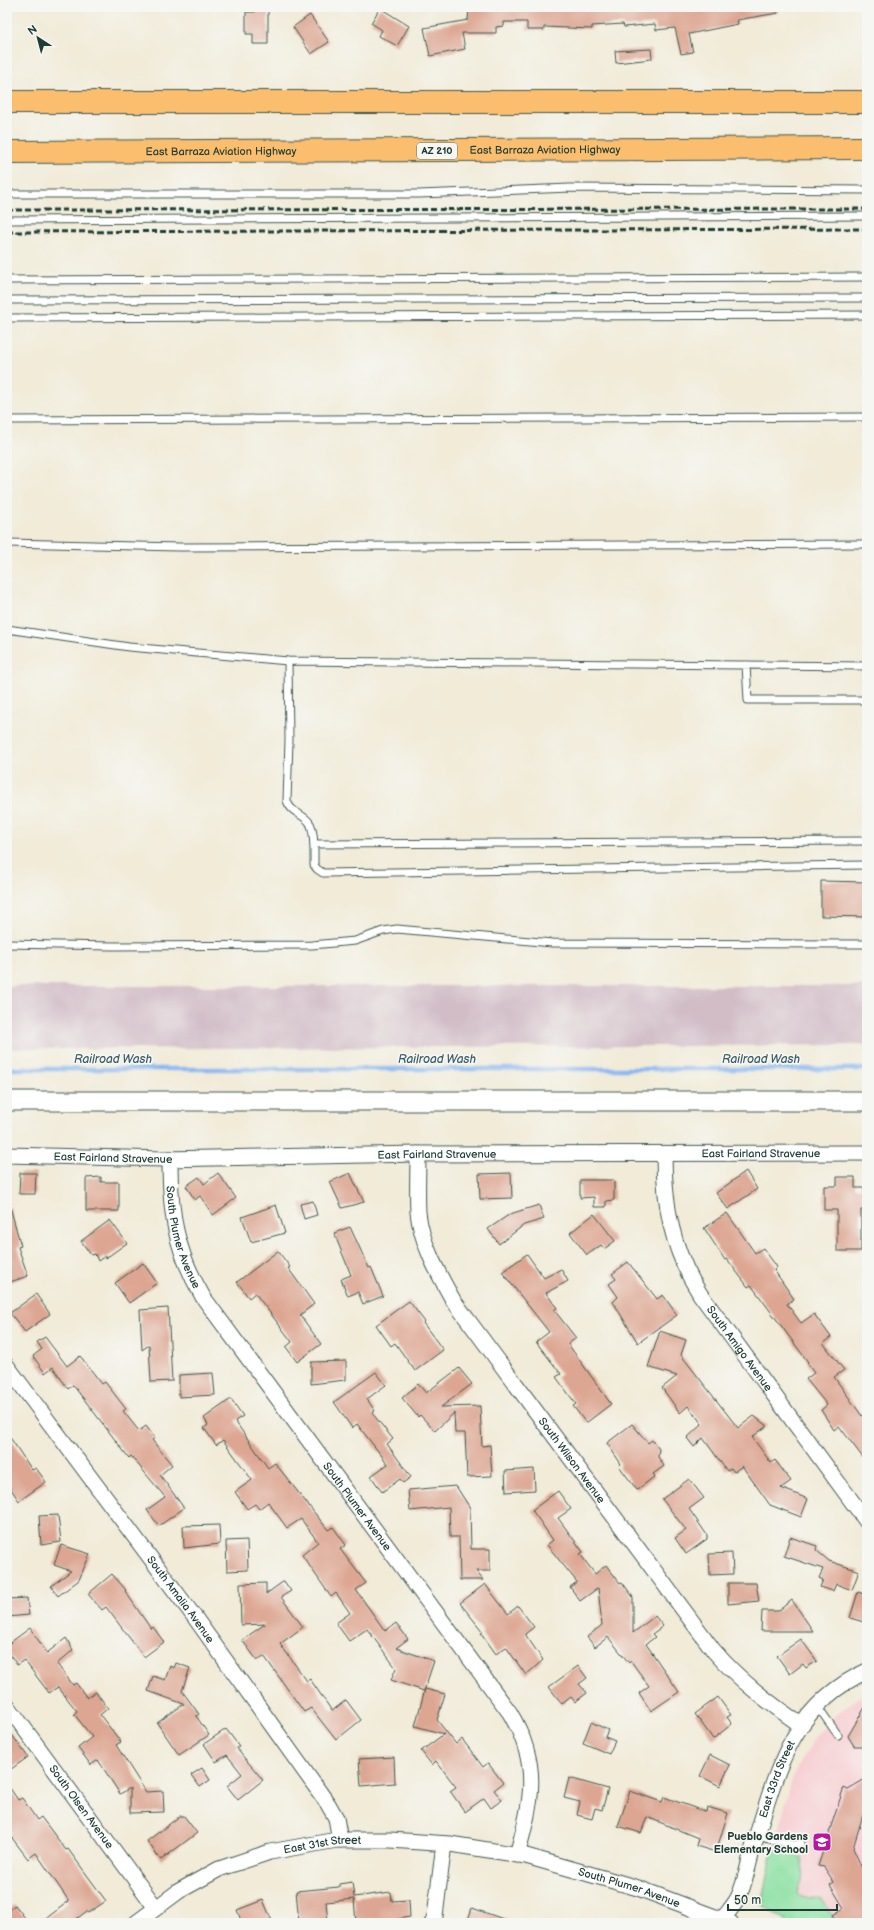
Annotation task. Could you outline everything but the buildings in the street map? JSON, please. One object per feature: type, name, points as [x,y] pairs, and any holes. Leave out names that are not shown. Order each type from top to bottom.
[{"type":"main road","points":[[7,102],[867,102]]},
{"type":"main road","name":"East Barraza Aviation Highway","points":[[7,152],[867,148]]},
{"type":"street","points":[[7,1101],[867,1101]]},
{"type":"street","name":"East Fairland Stravenue","points":[[7,1155],[170,1159],[418,1154],[867,1153]]},
{"type":"street","name":"South Wilson Avenue","points":[[418,1154],[418,1213],[425,1240],[435,1268],[453,1300],[714,1651],[746,1685],[770,1704],[801,1725]]},
{"type":"street","name":"South Amigo Avenue","points":[[664,1154],[664,1178],[667,1207],[673,1238],[686,1272],[700,1294],[867,1522]]},
{"type":"street","name":"South Plumer Avenue","points":[[170,1159],[170,1195],[176,1234],[188,1270],[203,1297],[510,1713],[520,1729],[528,1751],[532,1776],[530,1808],[522,1856],[638,1888],[725,1922]]},
{"type":"street","name":"South Amalia Avenue","points":[[7,1366],[193,1614],[328,1804],[336,1818],[340,1840]]},
{"type":"street","name":"East 33rd Street","points":[[725,1922],[738,1897],[778,1771],[790,1744],[801,1725],[814,1708],[828,1695],[867,1671]]},
{"type":"street","name":"South Olsen Avenue","points":[[7,1705],[156,1908]]},
{"type":"street","name":"East 31st Street","points":[[136,1923],[179,1891],[219,1870],[270,1852],[340,1840],[390,1840],[444,1844],[522,1856]]},
{"type":"street","points":[[432,1923],[435,1916],[444,1844]]},
{"type":"lane","points":[[7,194],[419,194],[570,188],[867,190]]},
{"type":"lane","points":[[7,220],[867,216]]},
{"type":"lane","points":[[7,280],[867,277]]},
{"type":"lane","points":[[7,300],[867,298]]},
{"type":"lane","points":[[7,318],[867,315]]},
{"type":"lane","points":[[7,420],[867,417]]},
{"type":"lane","points":[[7,543],[179,547],[867,544]]},
{"type":"lane","points":[[7,629],[129,647],[288,661],[867,666]]},
{"type":"lane","points":[[288,661],[289,740],[287,801],[289,806],[309,821],[312,828],[314,844],[314,865],[323,873],[867,865]]},
{"type":"lane","points":[[746,665],[748,700],[867,700]]},
{"type":"lane","points":[[314,844],[867,841]]},
{"type":"lane","points":[[7,944],[112,946],[312,945],[355,941],[383,931],[397,930],[552,943],[867,944]]},
{"type":"lane","points":[[814,1708],[823,1714],[838,1735]]},
{"type":"lane","points":[[757,1836],[794,1845],[801,1843]]},
{"type":"shaded area","points":[[7,986],[867,986],[867,1045],[7,1049]]},
{"type":"shaded area","name":"Pueblo Gardens Elementary School","points":[[867,1693],[867,1923],[787,1923],[760,1905],[792,1779],[816,1735],[843,1708]]},
{"type":"green space","points":[[773,1849],[801,1857],[804,1876],[798,1891],[799,1895],[810,1898],[820,1898],[828,1907],[836,1923],[789,1923],[762,1905]]},
{"type":"waterway","name":"Railroad Wash","points":[[7,1069],[867,1069]]},
{"type":"railway","points":[[7,210],[867,209]]},
{"type":"railway","points":[[7,232],[867,229]]},
{"type":"place","name":"Pueblo Gardens Elementary School","points":[[822,1842]]}]
